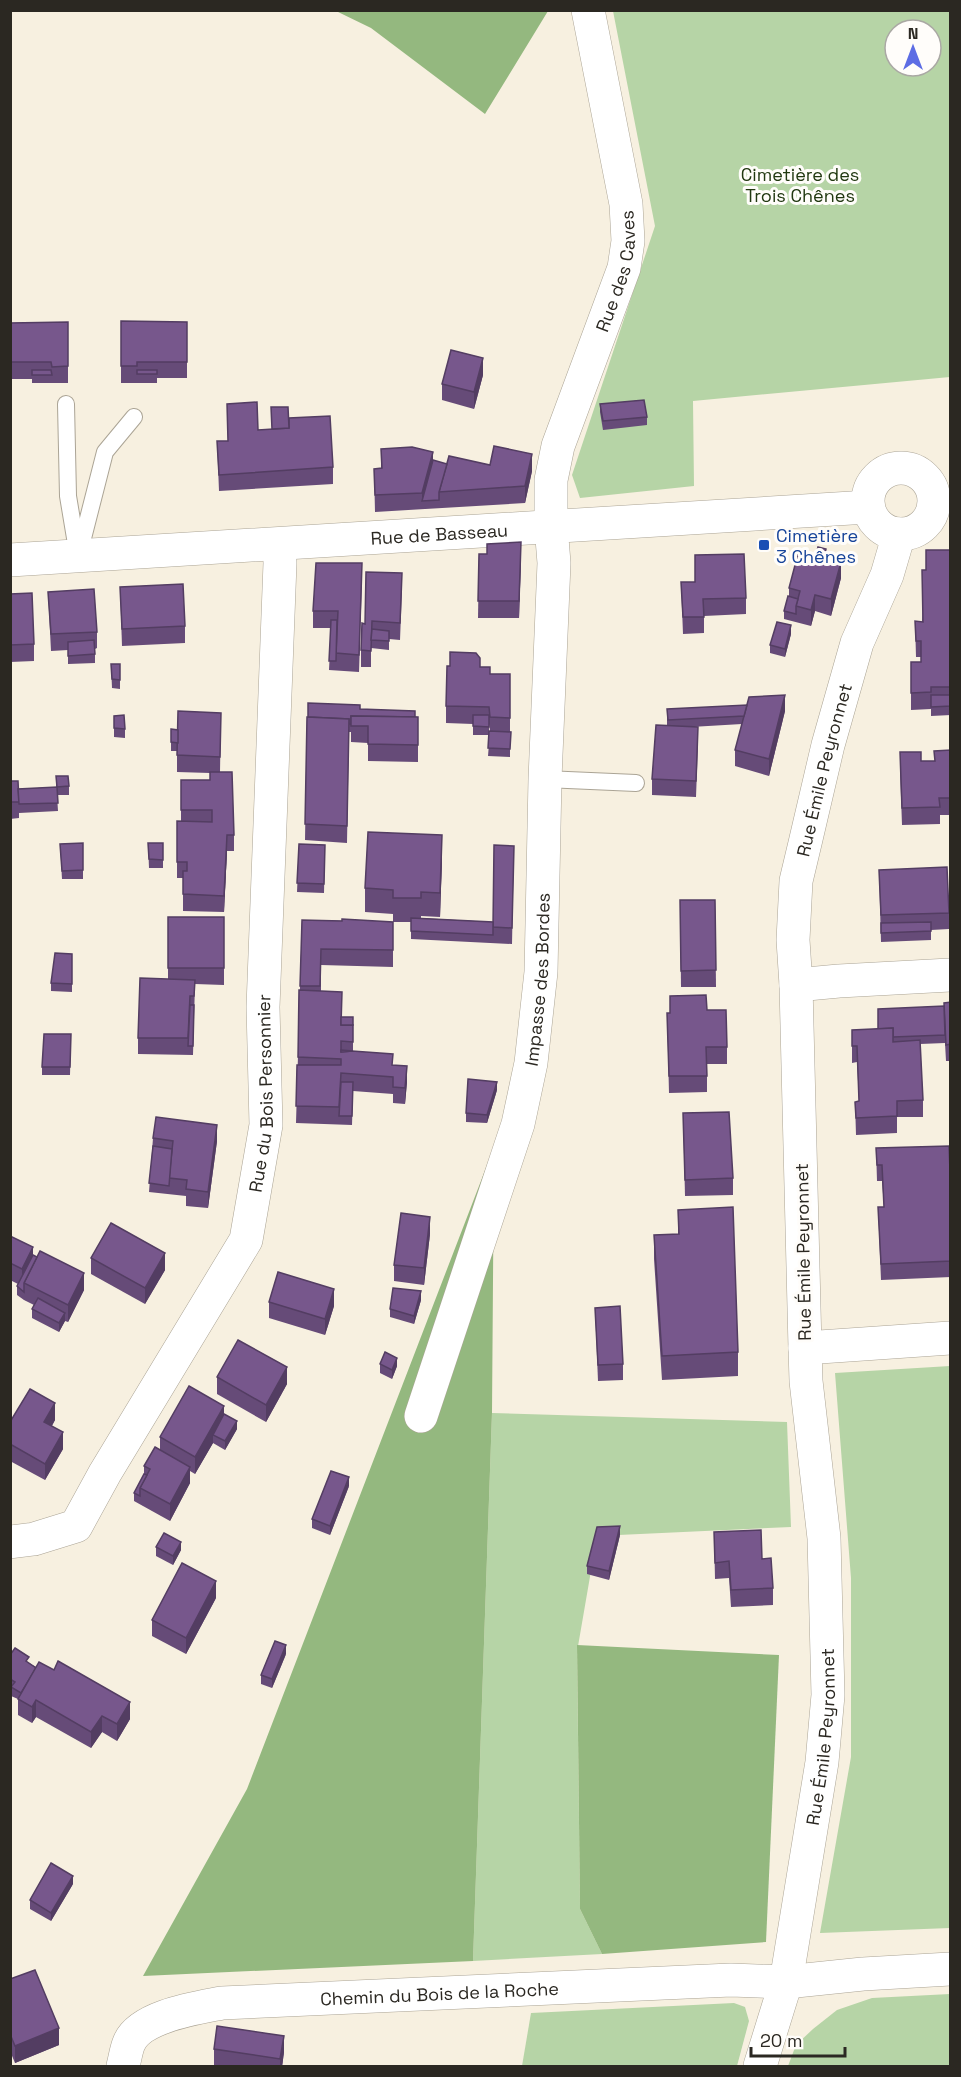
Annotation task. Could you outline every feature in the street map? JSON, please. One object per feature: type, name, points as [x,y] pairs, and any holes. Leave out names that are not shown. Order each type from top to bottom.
[{"type":"street","name":"Rue des Caves","points":[[551,526],[551,480],[558,446],[624,268],[628,242],[626,204],[588,10]]},
{"type":"street","points":[[900,468],[920,475],[942,501],[927,522],[909,533],[899,534],[888,532],[878,526],[871,517],[868,507],[868,496],[879,476],[889,470],[900,468]]},
{"type":"street","name":"Rue de Basseau","points":[[10,560],[868,507]]},
{"type":"street","name":"Impasse des Bordes","points":[[421,1416],[518,1124],[531,1063],[541,972],[545,779],[554,563],[551,526]]},
{"type":"street","name":"Rue Émile Peyronnet","points":[[760,2067],[786,1982],[822,1762],[828,1695],[824,1538],[804,1348],[794,940],[796,881],[828,745],[857,643],[887,575],[899,534]]},
{"type":"street","name":"Rue du Bois Personnier","points":[[10,1542],[34,1539],[76,1526],[105,1473],[246,1240],[266,1125],[263,1007],[279,545]]},
{"type":"street","points":[[796,985],[951,975]]},
{"type":"street","points":[[804,1348],[951,1338]]},
{"type":"street","name":"Chemin du Bois de la Roche","points":[[123,2067],[129,2041],[146,2026],[168,2014],[222,2003],[731,1980],[786,1982],[862,1974],[951,1969]]},
{"type":"lane","points":[[66,404],[68,496],[78,556]]},
{"type":"lane","points":[[78,556],[105,452],[134,417]]},
{"type":"lane","points":[[545,779],[636,783]]},
{"type":"green space","points":[[336,11],[548,11],[485,114],[371,28]]},
{"type":"green space","name":"Cimetière des Trois Chênes","points":[[613,11],[950,11],[950,377],[693,401],[694,486],[580,498],[572,475],[655,226]]},
{"type":"green space","points":[[494,1147],[492,1413],[473,1961],[143,1976],[247,1789]]},
{"type":"green space","points":[[950,1366],[950,1928],[820,1933],[851,1757],[851,1578],[835,1373]]},
{"type":"green space","points":[[492,1413],[787,1422],[791,1527],[597,1536],[577,1652],[580,1909],[602,1954],[473,1961]]},
{"type":"green space","points":[[577,1645],[779,1655],[766,1942],[602,1954],[580,1909]]},
{"type":"green space","points":[[950,1994],[950,2066],[788,2066],[796,2045],[837,2010],[872,1998]]},
{"type":"green space","points":[[734,2003],[745,2007],[749,2021],[737,2066],[522,2066],[531,2013]]},
{"type":"building","points":[[121,321],[187,322],[187,362],[137,362],[137,366],[121,366]]},
{"type":"building","points":[[68,322],[68,366],[52,367],[51,362],[10,362],[10,323]]},
{"type":"building","points":[[451,350],[483,358],[474,392],[442,384]]},
{"type":"building","points":[[32,370],[51,370],[52,375],[32,375]]},
{"type":"building","points":[[137,370],[157,370],[157,374],[137,374]]},
{"type":"building","points":[[644,400],[647,417],[603,421],[600,404]]},
{"type":"building","points":[[257,402],[258,430],[289,428],[289,418],[330,416],[333,467],[219,475],[217,441],[228,441],[227,404]]},
{"type":"building","points":[[271,407],[288,407],[289,428],[272,429]]},
{"type":"building","points":[[494,446],[532,454],[525,486],[439,492],[449,456],[490,465]]},
{"type":"building","points":[[412,447],[433,452],[422,493],[375,495],[374,469],[382,468],[381,449]]},
{"type":"building","points":[[433,460],[447,464],[439,500],[422,501]]},
{"type":"building","points":[[521,542],[519,601],[478,601],[479,554],[487,554],[487,544]]},
{"type":"building","points":[[818,547],[826,549],[824,557],[841,562],[831,599],[815,595],[811,610],[796,606],[800,591],[789,588],[799,550],[816,555]]},
{"type":"building","points":[[926,550],[951,550],[951,687],[931,687],[931,692],[911,693],[911,662],[921,662],[921,641],[916,641],[915,621],[923,622],[922,570],[926,570]]},
{"type":"building","points":[[744,554],[746,598],[703,599],[704,617],[683,617],[681,582],[695,582],[695,555]]},
{"type":"building","points":[[316,563],[362,563],[359,655],[336,653],[338,611],[313,611]]},
{"type":"building","points":[[366,572],[402,573],[400,623],[372,621],[371,651],[361,650],[362,623],[365,624]]},
{"type":"building","points":[[183,584],[185,626],[122,629],[120,587]]},
{"type":"building","points":[[94,589],[97,632],[51,634],[48,592]]},
{"type":"building","points":[[32,593],[34,644],[10,645],[10,594]]},
{"type":"building","points":[[788,596],[798,599],[796,614],[784,611]]},
{"type":"building","points":[[331,620],[337,620],[336,661],[329,661]]},
{"type":"building","points":[[777,622],[791,625],[785,649],[770,645]]},
{"type":"building","points":[[372,629],[389,631],[389,641],[371,640]]},
{"type":"building","points":[[94,640],[95,654],[68,656],[68,642]]},
{"type":"building","points":[[450,652],[476,653],[480,658],[480,667],[490,667],[490,674],[510,674],[510,718],[490,717],[489,707],[446,706],[447,666],[450,666]]},
{"type":"building","points":[[111,664],[120,664],[120,680],[112,679]]},
{"type":"building","points":[[785,695],[769,759],[735,750],[749,697]]},
{"type":"building","points":[[931,695],[951,695],[951,706],[931,707]]},
{"type":"building","points":[[308,703],[360,705],[360,709],[415,711],[415,717],[351,716],[351,724],[349,724],[349,719],[308,717]]},
{"type":"building","points":[[747,705],[744,716],[668,720],[667,709]]},
{"type":"building","points":[[178,711],[221,713],[220,757],[177,755]]},
{"type":"building","points":[[124,715],[125,729],[114,728],[114,716]]},
{"type":"building","points":[[473,715],[489,715],[489,727],[473,726]]},
{"type":"building","points":[[351,716],[418,717],[418,745],[368,744],[368,726],[351,726]]},
{"type":"building","points":[[307,717],[349,719],[347,826],[305,824]]},
{"type":"building","points":[[656,725],[698,727],[696,781],[652,779]]},
{"type":"building","points":[[171,729],[178,730],[178,743],[171,742]]},
{"type":"building","points":[[489,731],[511,732],[510,749],[488,748]]},
{"type":"building","points":[[951,750],[951,798],[939,798],[940,807],[902,808],[900,752],[921,752],[921,761],[935,761],[934,751]]},
{"type":"building","points":[[210,772],[232,772],[234,835],[227,835],[224,896],[183,894],[183,871],[187,871],[187,862],[177,862],[177,821],[212,822],[212,810],[181,810],[181,780],[210,780]]},
{"type":"building","points":[[56,776],[68,776],[69,786],[57,787]]},
{"type":"building","points":[[10,781],[18,781],[19,802],[10,802]]},
{"type":"building","points":[[57,787],[58,803],[19,804],[18,789]]},
{"type":"building","points":[[368,832],[442,835],[440,893],[421,892],[421,898],[393,898],[393,890],[365,888]]},
{"type":"building","points":[[83,843],[83,870],[62,871],[60,844]]},
{"type":"building","points":[[148,843],[163,843],[163,860],[149,859]]},
{"type":"building","points":[[299,844],[325,845],[324,884],[297,883]]},
{"type":"building","points":[[494,845],[514,846],[512,928],[493,927]]},
{"type":"building","points":[[947,867],[949,913],[881,915],[879,870]]},
{"type":"building","points":[[680,900],[715,900],[716,970],[681,971]]},
{"type":"building","points":[[168,917],[224,917],[224,968],[168,968]]},
{"type":"building","points":[[411,918],[493,922],[493,935],[411,931]]},
{"type":"building","points":[[342,919],[393,922],[393,950],[321,949],[320,986],[300,986],[302,920],[342,921]]},
{"type":"building","points":[[931,922],[931,931],[881,933],[881,923]]},
{"type":"building","points":[[55,953],[72,954],[72,984],[51,983]]},
{"type":"building","points":[[140,978],[195,980],[194,996],[190,996],[188,1038],[138,1038]]},
{"type":"building","points":[[299,990],[342,992],[341,1025],[353,1025],[353,1042],[341,1041],[341,1052],[393,1054],[392,1065],[407,1066],[405,1088],[393,1087],[393,1077],[341,1073],[339,1107],[296,1106],[297,1065],[341,1065],[341,1059],[298,1057]]},
{"type":"building","points":[[706,995],[707,1010],[726,1010],[727,1047],[706,1047],[707,1076],[669,1076],[667,1013],[670,1013],[670,996]]},
{"type":"building","points":[[951,1002],[951,1044],[946,1045],[944,1003]]},
{"type":"building","points":[[190,1005],[194,1005],[193,1046],[188,1046]]},
{"type":"building","points":[[944,1006],[945,1035],[893,1037],[893,1028],[878,1029],[878,1009]]},
{"type":"building","points":[[341,1017],[353,1017],[353,1025],[341,1025]]},
{"type":"building","points":[[893,1028],[893,1042],[920,1040],[923,1100],[897,1101],[897,1116],[856,1118],[855,1102],[859,1101],[857,1046],[852,1046],[852,1030]]},
{"type":"building","points":[[44,1034],[71,1034],[70,1067],[42,1067]]},
{"type":"building","points":[[468,1079],[497,1082],[487,1115],[466,1113]]},
{"type":"building","points":[[341,1082],[353,1082],[352,1116],[339,1116]]},
{"type":"building","points":[[729,1112],[733,1178],[685,1180],[683,1113]]},
{"type":"building","points":[[156,1117],[217,1125],[208,1192],[186,1189],[187,1180],[169,1178],[173,1141],[153,1138]]},
{"type":"building","points":[[153,1146],[172,1149],[169,1186],[149,1183]]},
{"type":"building","points":[[949,1146],[951,1261],[881,1264],[878,1207],[884,1207],[882,1165],[877,1165],[876,1148]]},
{"type":"building","points":[[733,1207],[738,1352],[662,1356],[654,1235],[679,1234],[678,1210]]},
{"type":"building","points":[[401,1213],[430,1217],[424,1268],[394,1265]]},
{"type":"building","points":[[111,1223],[165,1253],[145,1288],[91,1258]]},
{"type":"building","points":[[10,1236],[33,1247],[22,1269],[10,1263]]},
{"type":"building","points":[[40,1251],[84,1273],[68,1305],[24,1283]]},
{"type":"building","points":[[33,1255],[37,1257],[24,1283],[24,1292],[17,1286]]},
{"type":"building","points":[[278,1272],[334,1289],[325,1319],[269,1302]]},
{"type":"building","points":[[393,1288],[421,1291],[414,1316],[390,1309]]},
{"type":"building","points":[[38,1298],[65,1313],[59,1323],[32,1309]]},
{"type":"building","points":[[620,1306],[623,1364],[598,1365],[595,1308]]},
{"type":"building","points":[[238,1340],[287,1367],[266,1405],[217,1377]]},
{"type":"building","points":[[385,1352],[397,1358],[392,1370],[380,1364]]},
{"type":"building","points":[[189,1386],[224,1406],[195,1457],[160,1437]]},
{"type":"building","points":[[30,1389],[55,1403],[44,1422],[63,1432],[45,1464],[10,1444],[10,1422]]},
{"type":"building","points":[[224,1414],[237,1421],[225,1441],[213,1435]]},
{"type":"building","points":[[155,1447],[190,1467],[170,1504],[140,1488],[150,1469],[144,1466]]},
{"type":"building","points":[[331,1471],[349,1477],[330,1526],[312,1519]]},
{"type":"building","points":[[144,1474],[147,1475],[140,1488],[140,1496],[134,1493]]},
{"type":"building","points":[[620,1526],[609,1571],[587,1566],[597,1527]]},
{"type":"building","points":[[761,1530],[762,1559],[771,1558],[773,1588],[731,1590],[729,1561],[715,1563],[714,1532]]},
{"type":"building","points":[[164,1533],[181,1542],[173,1556],[156,1547]]},
{"type":"building","points":[[182,1563],[216,1581],[186,1638],[152,1620]]},
{"type":"building","points":[[275,1641],[286,1645],[272,1679],[261,1675]]},
{"type":"building","points":[[15,1648],[29,1657],[26,1661],[36,1668],[21,1693],[11,1687],[15,1682],[10,1679],[10,1655]]},
{"type":"building","points":[[58,1661],[130,1702],[117,1724],[102,1716],[91,1732],[36,1700],[32,1707],[18,1699],[39,1662],[54,1670]]},
{"type":"building","points":[[51,1863],[73,1876],[51,1913],[30,1900]]},
{"type":"building","points":[[35,1970],[59,2028],[15,2046],[10,2034],[10,1979]]},
{"type":"building","points":[[217,2026],[284,2036],[280,2059],[214,2049]]},
{"type":"place","name":"Cimetière 3 Chênes","points":[[764,545]]}]
